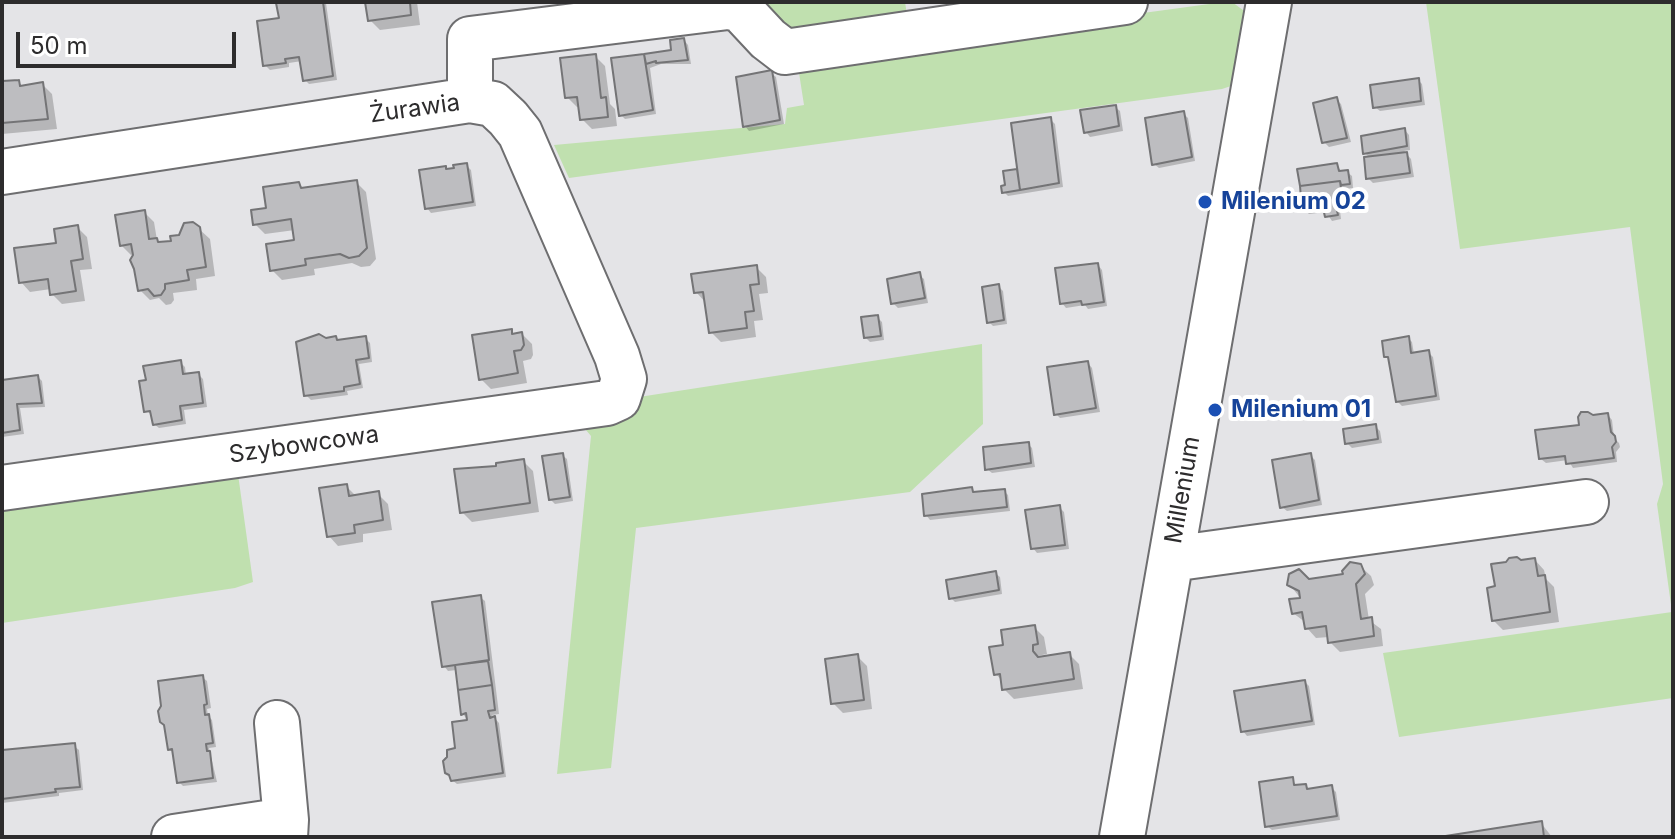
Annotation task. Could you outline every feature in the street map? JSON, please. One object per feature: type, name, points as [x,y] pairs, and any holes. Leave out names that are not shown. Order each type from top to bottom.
[{"type":"street","points":[[470,100],[470,39],[728,7],[740,9],[785,52],[1125,2]]},
{"type":"street","name":"Millenium","points":[[1122,837],[1269,2]]},
{"type":"street","name":"Żurawia","points":[[2,172],[470,100],[493,104],[520,133],[617,356],[624,379],[618,398],[607,403]]},
{"type":"street","name":"Szybowcowa","points":[[2,488],[607,403]]},
{"type":"street","points":[[1171,559],[1586,502]]},
{"type":"street","points":[[174,837],[285,828],[277,723]]},
{"type":"green space","points":[[746,2],[905,2],[909,28],[782,44]]},
{"type":"green space","points":[[1232,2],[1247,13],[1234,85],[1222,89],[569,178],[554,145],[785,124],[787,108],[804,105],[797,60]]},
{"type":"green space","points":[[1426,2],[1673,2],[1673,698],[1399,737],[1383,653],[1672,612],[1657,504],[1663,484],[1630,227],[1460,249]]},
{"type":"green space","points":[[982,344],[983,424],[910,492],[636,528],[611,768],[557,774],[591,436],[575,417],[639,397]]},
{"type":"green space","points":[[237,467],[253,582],[235,588],[2,623],[2,504]]},
{"type":"building","points":[[323,2],[333,76],[303,81],[299,57],[285,59],[286,63],[263,66],[257,21],[279,18],[276,3]]},
{"type":"building","points":[[365,2],[410,2],[411,15],[368,21]]},
{"type":"building","points":[[684,38],[688,60],[646,64],[644,54],[671,50],[670,40]]},
{"type":"building","points":[[596,54],[601,98],[606,97],[608,117],[580,120],[577,97],[565,98],[560,58]]},
{"type":"building","points":[[644,54],[653,110],[619,116],[611,58]]},
{"type":"building","points":[[772,70],[780,120],[743,127],[736,77]]},
{"type":"building","points":[[1419,78],[1421,101],[1373,108],[1370,85]]},
{"type":"building","points":[[19,80],[20,86],[43,82],[48,119],[2,123],[2,81]]},
{"type":"building","points":[[1337,97],[1347,138],[1322,143],[1313,103]]},
{"type":"building","points":[[1116,105],[1119,126],[1084,133],[1080,110]]},
{"type":"building","points":[[1184,111],[1192,157],[1152,165],[1145,118]]},
{"type":"building","points":[[1051,117],[1059,183],[1020,190],[1011,123]]},
{"type":"building","points":[[1405,128],[1407,146],[1363,154],[1361,136]]},
{"type":"building","points":[[1407,152],[1410,173],[1366,179],[1364,157]]},
{"type":"building","points":[[467,163],[473,202],[425,209],[419,170],[446,166],[446,169],[454,168],[453,165]]},
{"type":"building","points":[[1337,163],[1339,171],[1348,170],[1350,184],[1341,185],[1340,181],[1300,186],[1297,169]]},
{"type":"building","points":[[1017,169],[1020,190],[1002,193],[1001,186],[1005,185],[1003,171]]},
{"type":"building","points":[[357,180],[367,248],[359,256],[349,258],[340,254],[305,259],[306,265],[270,271],[266,244],[294,240],[291,219],[253,225],[251,210],[266,208],[263,187],[299,182],[301,188]]},
{"type":"building","points":[[1340,181],[1343,205],[1336,206],[1338,215],[1325,217],[1323,208],[1302,210],[1300,186]]},
{"type":"building","points":[[145,210],[149,239],[157,238],[158,242],[171,241],[170,236],[179,235],[184,223],[193,222],[200,227],[206,267],[187,270],[189,280],[165,284],[161,295],[154,296],[148,289],[138,291],[130,260],[133,255],[131,244],[120,246],[115,215]]},
{"type":"building","points":[[78,225],[83,259],[71,261],[76,291],[50,295],[48,279],[19,283],[14,248],[56,243],[54,229]]},
{"type":"building","points":[[1098,263],[1104,302],[1060,304],[1055,268]]},
{"type":"building","points":[[757,265],[759,284],[750,285],[754,311],[745,312],[747,328],[709,333],[703,292],[694,293],[691,274]]},
{"type":"building","points":[[920,272],[925,298],[891,304],[887,279]]},
{"type":"building","points":[[999,284],[1004,320],[987,323],[982,287]]},
{"type":"building","points":[[878,315],[881,336],[864,338],[861,317]]},
{"type":"building","points":[[512,329],[512,334],[522,332],[524,345],[521,350],[514,351],[518,373],[479,380],[472,335]]},
{"type":"building","points":[[319,334],[326,338],[336,336],[337,340],[366,336],[369,358],[356,360],[360,384],[344,387],[344,391],[304,396],[296,342]]},
{"type":"building","points":[[1409,336],[1411,353],[1429,350],[1436,396],[1396,402],[1382,341]]},
{"type":"building","points":[[181,360],[183,374],[199,372],[203,403],[180,406],[182,420],[153,425],[150,411],[144,412],[139,381],[146,380],[143,366]]},
{"type":"building","points":[[1088,361],[1096,408],[1054,415],[1047,367]]},
{"type":"building","points":[[38,375],[42,403],[17,404],[20,430],[2,433],[2,380]]},
{"type":"building","points":[[1581,412],[1593,415],[1608,413],[1616,442],[1612,447],[1614,458],[1566,464],[1565,456],[1539,459],[1535,430],[1579,425]]},
{"type":"building","points":[[1376,424],[1378,439],[1345,444],[1343,429]]},
{"type":"building","points":[[1029,442],[1031,463],[985,470],[983,447]]},
{"type":"building","points":[[563,453],[570,497],[549,500],[542,456]]},
{"type":"building","points":[[1311,453],[1319,500],[1280,508],[1272,460]]},
{"type":"building","points":[[524,459],[530,503],[460,513],[454,469],[496,466],[496,463]]},
{"type":"building","points":[[347,484],[349,496],[379,491],[383,520],[354,525],[355,533],[327,537],[319,488]]},
{"type":"building","points":[[972,487],[973,492],[1005,489],[1007,507],[924,516],[922,494]]},
{"type":"building","points":[[1060,505],[1065,545],[1031,549],[1025,510]]},
{"type":"building","points":[[1517,557],[1521,560],[1535,558],[1538,576],[1545,575],[1550,612],[1492,621],[1487,588],[1495,586],[1491,564]]},
{"type":"building","points":[[1350,562],[1361,564],[1365,574],[1356,584],[1361,619],[1372,617],[1374,636],[1328,643],[1326,626],[1305,629],[1302,612],[1292,614],[1289,599],[1300,598],[1299,591],[1287,585],[1289,574],[1299,569],[1309,579],[1343,574]]},
{"type":"building","points":[[996,571],[999,590],[949,599],[946,580]]},
{"type":"building","points":[[481,595],[489,660],[442,667],[432,602]]},
{"type":"building","points":[[1035,625],[1038,644],[1033,645],[1033,651],[1038,657],[1070,652],[1074,679],[1002,690],[1000,674],[994,675],[989,647],[1003,645],[1001,630]]},
{"type":"building","points":[[858,654],[864,700],[831,704],[825,659]]},
{"type":"building","points":[[488,661],[492,685],[458,690],[455,665]]},
{"type":"building","points":[[203,675],[207,704],[204,705],[205,715],[209,714],[213,743],[206,744],[207,751],[210,751],[213,778],[177,783],[172,749],[168,750],[164,725],[160,722],[158,681]]},
{"type":"building","points":[[1305,680],[1312,721],[1241,732],[1234,691]]},
{"type":"building","points":[[492,685],[495,710],[488,711],[490,718],[495,716],[503,773],[451,781],[445,773],[443,761],[447,750],[455,748],[452,722],[467,720],[466,713],[461,715],[458,690]]},
{"type":"building","points":[[75,743],[80,787],[2,799],[2,750]]},
{"type":"building","points":[[1293,777],[1294,785],[1306,784],[1307,789],[1332,785],[1337,816],[1265,827],[1259,782]]},
{"type":"building","points":[[1542,821],[1544,837],[1439,837]]},
{"type":"place","name":"Milenium 02","points":[[1205,202]]},
{"type":"place","name":"Milenium 01","points":[[1215,410]]}]
